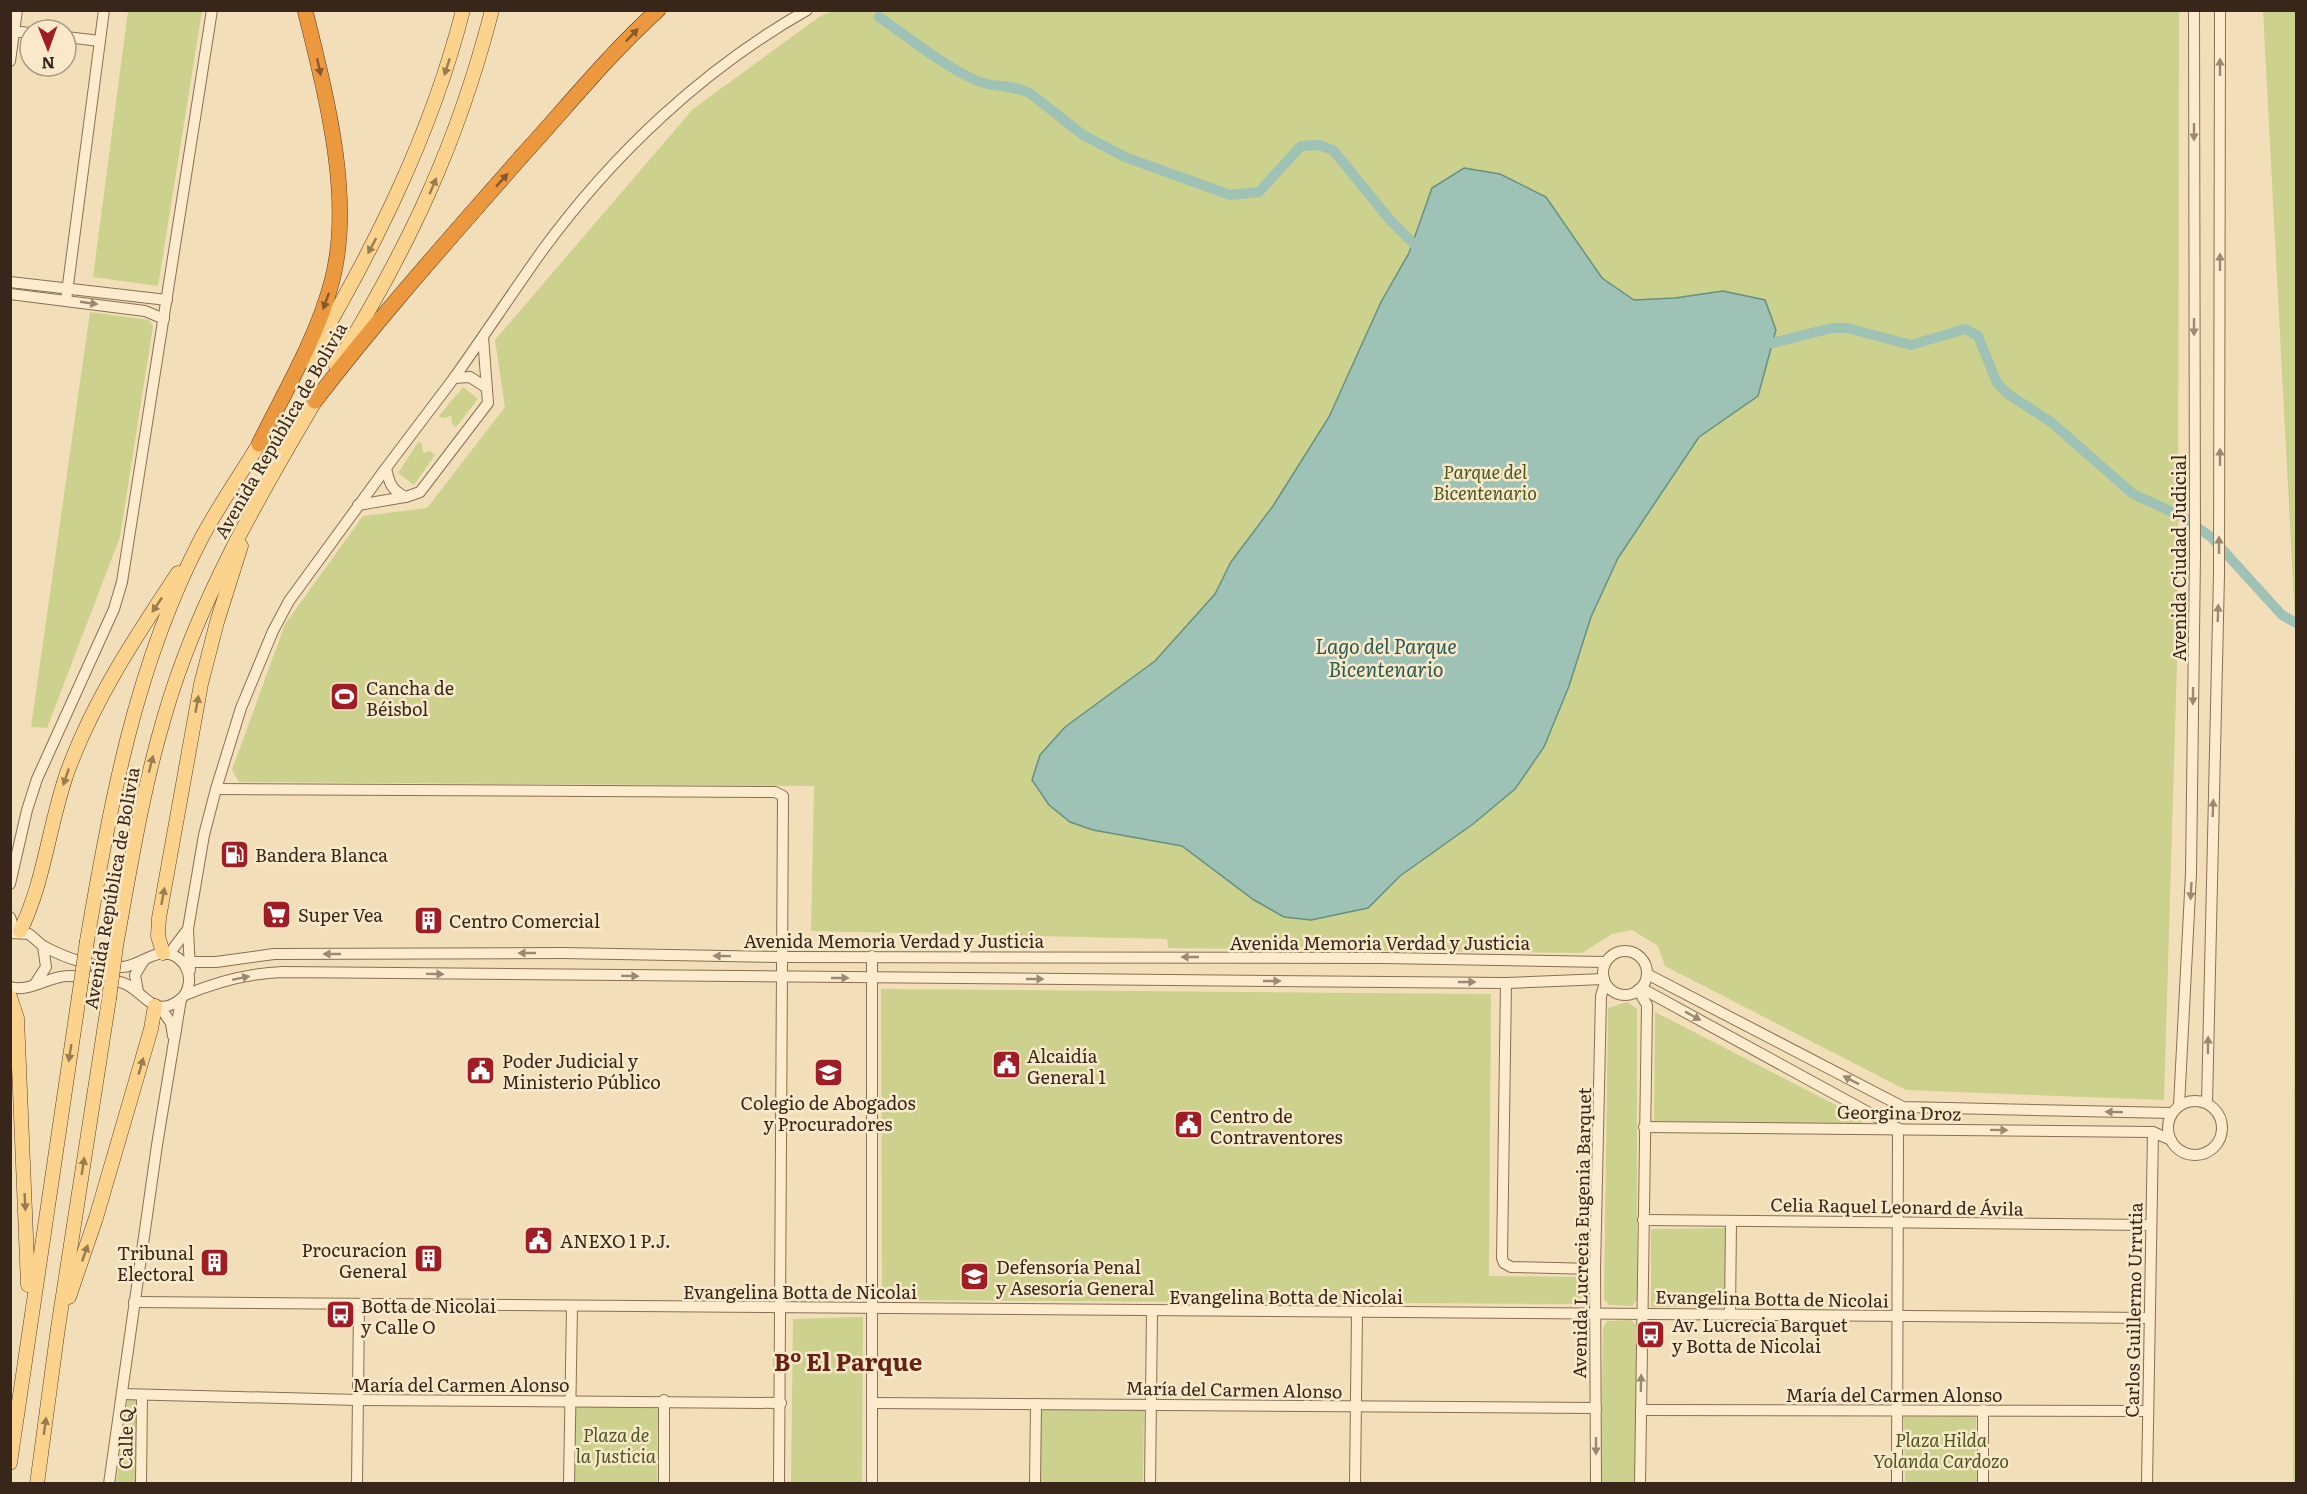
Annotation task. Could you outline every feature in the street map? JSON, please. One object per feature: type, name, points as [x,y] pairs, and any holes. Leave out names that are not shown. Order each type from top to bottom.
[{"type":"highway","points":[[259,444],[326,301],[336,260],[339,217],[337,165],[305,10]]},
{"type":"highway","points":[[315,401],[368,334],[497,185],[610,57],[658,10]]},
{"type":"main road","name":"Avenida República de Bolivia","points":[[10,1463],[87,941],[111,807],[136,707],[162,629],[201,539],[330,323],[394,203],[433,108],[464,10]]},
{"type":"main road","name":"Avenida República de Bolivia","points":[[39,1484],[58,1328],[116,946],[136,832],[164,717],[201,615],[252,513],[315,401],[383,289],[420,217],[465,108],[492,10]]},
{"type":"main road","points":[[166,953],[158,936],[159,918],[201,684],[217,622],[252,513]]},
{"type":"main road","points":[[15,932],[29,912],[56,809],[78,746],[139,631],[201,539]]},
{"type":"main road","points":[[12,991],[17,1018],[29,1326]]},
{"type":"main road","points":[[58,1328],[96,1218],[158,1007]]},
{"type":"main road","points":[[10,1438],[17,1411]]},
{"type":"street","points":[[10,61],[12,31],[17,10]]},
{"type":"street","points":[[67,294],[104,10]]},
{"type":"street","points":[[10,884],[13,856],[37,779],[114,609],[120,590],[212,10]]},
{"type":"street","points":[[109,1484],[173,1047],[189,976],[188,928],[204,835],[241,708],[281,614],[358,505],[454,378],[542,252],[624,153],[687,92],[762,36],[807,10]]},
{"type":"street","name":"Avenida Ciudad Judicial","points":[[2171,1140],[2168,1126],[2176,1109],[2192,873],[2195,554],[2194,10]]},
{"type":"street","points":[[2207,1103],[2219,575],[2220,10]]},
{"type":"street","points":[[78,38],[100,41]]},
{"type":"street","points":[[10,282],[145,311],[164,319]]},
{"type":"street","points":[[10,294],[67,294],[167,300]]},
{"type":"street","points":[[358,505],[406,497],[420,492],[470,429],[488,403],[483,337]]},
{"type":"street","points":[[454,378],[470,377],[487,388]]},
{"type":"street","points":[[386,468],[392,488],[406,497]]},
{"type":"street","points":[[216,789],[775,792],[783,796],[779,1484]]},
{"type":"street","points":[[10,917],[15,932],[29,933],[43,946],[69,959],[119,968],[166,953],[188,928]]},
{"type":"street","points":[[35,984],[46,966],[43,946]]},
{"type":"street","name":"Avenida Memoria Verdad y Justicia","points":[[187,963],[274,954],[563,953],[781,957],[1384,958],[1605,962],[1616,952],[1631,952],[1643,960],[1647,974],[1903,1107]]},
{"type":"street","points":[[166,953],[187,963]]},
{"type":"street","points":[[872,956],[872,1484]]},
{"type":"street","points":[[138,992],[135,975],[144,960]]},
{"type":"street","points":[[1604,981],[1605,962]]},
{"type":"street","name":"Avenida Memoria Verdad y Justicia","points":[[183,997],[217,983],[271,973],[873,979],[1604,981],[1620,994],[1640,989],[1898,1128]]},
{"type":"street","points":[[1640,1484],[1647,1005],[1640,989],[1647,974]]},
{"type":"street","points":[[12,991],[69,976],[121,982],[138,992],[145,1001],[158,1007],[171,1023],[173,1047]]},
{"type":"street","name":"Avenida Lucrecia Eugenia Barquet","points":[[1596,1484],[1595,1269],[1601,996],[1604,981]]},
{"type":"street","points":[[1506,982],[1502,1258],[1507,1266],[1511,1267],[1595,1269]]},
{"type":"street","points":[[158,1007],[171,1005],[183,997]]},
{"type":"street","points":[[2171,1140],[2184,1153],[2193,1155],[2211,1150],[2218,1143],[2222,1126],[2215,1109],[2207,1103],[2198,1101],[2176,1109]]},
{"type":"street","name":"Georgina Droz","points":[[1903,1107],[2176,1109]]},
{"type":"street","name":"Georgina Droz","points":[[1644,1127],[1898,1128],[2153,1135],[2171,1140]]},
{"type":"street","points":[[1896,1484],[1898,1128]]},
{"type":"street","name":"Carlos Guillermo Urrutia","points":[[2147,1484],[2153,1135]]},
{"type":"street","name":"Celia Raquel Leonard de Ávila","points":[[1643,1220],[2150,1225]]},
{"type":"street","points":[[1730,1314],[1731,1221]]},
{"type":"street","name":"Evangelina Botta de Nicolai","points":[[134,1302],[572,1307],[873,1307],[1152,1312],[2149,1317]]},
{"type":"street","points":[[357,1484],[359,1305]]},
{"type":"street","points":[[569,1484],[572,1307]]},
{"type":"street","points":[[1150,1484],[1152,1312]]},
{"type":"street","points":[[1355,1484],[1357,1313]]},
{"type":"street","name":"María del Carmen Alonso","points":[[122,1394],[358,1400],[664,1400],[781,1403]]},
{"type":"street","name":"Calle Q","points":[[141,1484],[142,1395]]},
{"type":"street","points":[[664,1400],[664,1484]]},
{"type":"street","name":"María del Carmen Alonso","points":[[873,1403],[1596,1408]]},
{"type":"street","points":[[1035,1484],[1036,1404]]},
{"type":"street","name":"María del Carmen Alonso","points":[[1641,1410],[2147,1411]]},
{"type":"street","points":[[1983,1410],[1983,1484]]},
{"type":"green space","points":[[128,11],[202,11],[158,286],[93,277]]},
{"type":"green space","name":"Parque del Bicentenario","points":[[831,11],[2179,11],[2178,631],[2164,1100],[1906,1090],[1665,966],[1658,946],[1632,930],[1612,934],[1582,953],[1168,948],[1167,939],[811,931],[814,786],[239,782],[232,770],[285,624],[363,516],[427,508],[505,407],[495,340],[693,109],[819,17]]},
{"type":"green space","points":[[2263,11],[2296,11],[2296,1484],[2293,1483],[2295,620]]},
{"type":"green space","points":[[90,312],[149,320],[153,326],[120,537],[47,728],[31,727]]},
{"type":"green space","points":[[463,387],[478,399],[456,427],[452,424],[451,416],[442,418],[439,416]]},
{"type":"green space","points":[[419,441],[422,444],[423,453],[430,451],[435,455],[414,485],[398,473]]},
{"type":"green space","points":[[881,989],[1491,994],[1489,1276],[1587,1277],[1587,1304],[882,1300]]},
{"type":"green space","points":[[1627,1002],[1637,1009],[1637,1300],[1632,1306],[1609,1305],[1604,1299],[1608,1008]]},
{"type":"green space","points":[[1655,1012],[1863,1119],[1862,1125],[1654,1121]]},
{"type":"green space","points":[[1725,1228],[1726,1306],[1651,1307],[1651,1229]]},
{"type":"green space","points":[[863,1317],[862,1483],[791,1483],[793,1319]]},
{"type":"green space","points":[[1631,1320],[1638,1327],[1637,1483],[1601,1483],[1603,1329],[1607,1321]]},
{"type":"green space","points":[[128,1396],[139,1397],[137,1483],[116,1484]]},
{"type":"green space","name":"Plaza de la Justicia","points":[[575,1404],[658,1405],[657,1483],[575,1483]]},
{"type":"green space","points":[[1041,1410],[1144,1410],[1143,1483],[1041,1483]]},
{"type":"green space","name":"Plaza Hilda Yolanda Cardozo","points":[[1976,1416],[1977,1483],[1905,1483],[1904,1417]]},
{"type":"water","name":"Lago del Parque Bicentenario","points":[[1464,168],[1500,174],[1546,197],[1602,278],[1634,300],[1675,298],[1723,291],[1765,300],[1776,330],[1758,396],[1699,437],[1618,558],[1591,617],[1569,686],[1544,747],[1515,789],[1473,824],[1400,876],[1368,908],[1311,920],[1284,917],[1254,900],[1182,846],[1093,830],[1070,822],[1049,805],[1032,780],[1040,755],[1065,727],[1155,661],[1215,594],[1231,562],[1273,506],[1329,417],[1381,302],[1409,253],[1432,188]]},
{"type":"waterway","points":[[879,17],[964,75],[984,83],[1018,89],[1031,94],[1083,135],[1125,157],[1230,195],[1259,192],[1301,146],[1319,145],[1333,150],[1390,220],[1422,252]]},
{"type":"waterway","points":[[1760,346],[1832,328],[1847,328],[1911,345],[1965,329],[1978,336],[1997,383],[2008,394],[2051,422],[2133,494],[2181,516],[2211,537],[2282,615],[2296,623]]},
{"type":"place","name":"Cancha de Béisbol","points":[[345,697]]},
{"type":"place","name":"Bandera Blanca","points":[[234,854]]},
{"type":"place","name":"Super Vea","points":[[277,914]]},
{"type":"place","name":"Centro Comercial","points":[[428,920]]},
{"type":"place","name":"Alcaidía General 1","points":[[1006,1065]]},
{"type":"place","name":"Poder Judicial y Ministerio Público","points":[[481,1070]]},
{"type":"place","name":"Colegio de Abogados y Procuradores","points":[[828,1073]]},
{"type":"place","name":"Centro de Contraventores","points":[[1189,1125]]},
{"type":"place","name":"ANEXO 1 P.J.","points":[[539,1240]]},
{"type":"place","name":"Procuracíon General","points":[[428,1259]]},
{"type":"place","name":"Tribunal Electoral","points":[[215,1262]]},
{"type":"place","name":"Defensoría Penal y Asesoría General","points":[[975,1276]]},
{"type":"place","name":"Botta de Nicolai y Calle O","points":[[340,1315]]},
{"type":"place","name":"Av. Lucrecia Barquet y Botta de Nicolai","points":[[1651,1334]]},
{"type":"district","name":"Bº El Parque","points":[[848,1360]]}]
